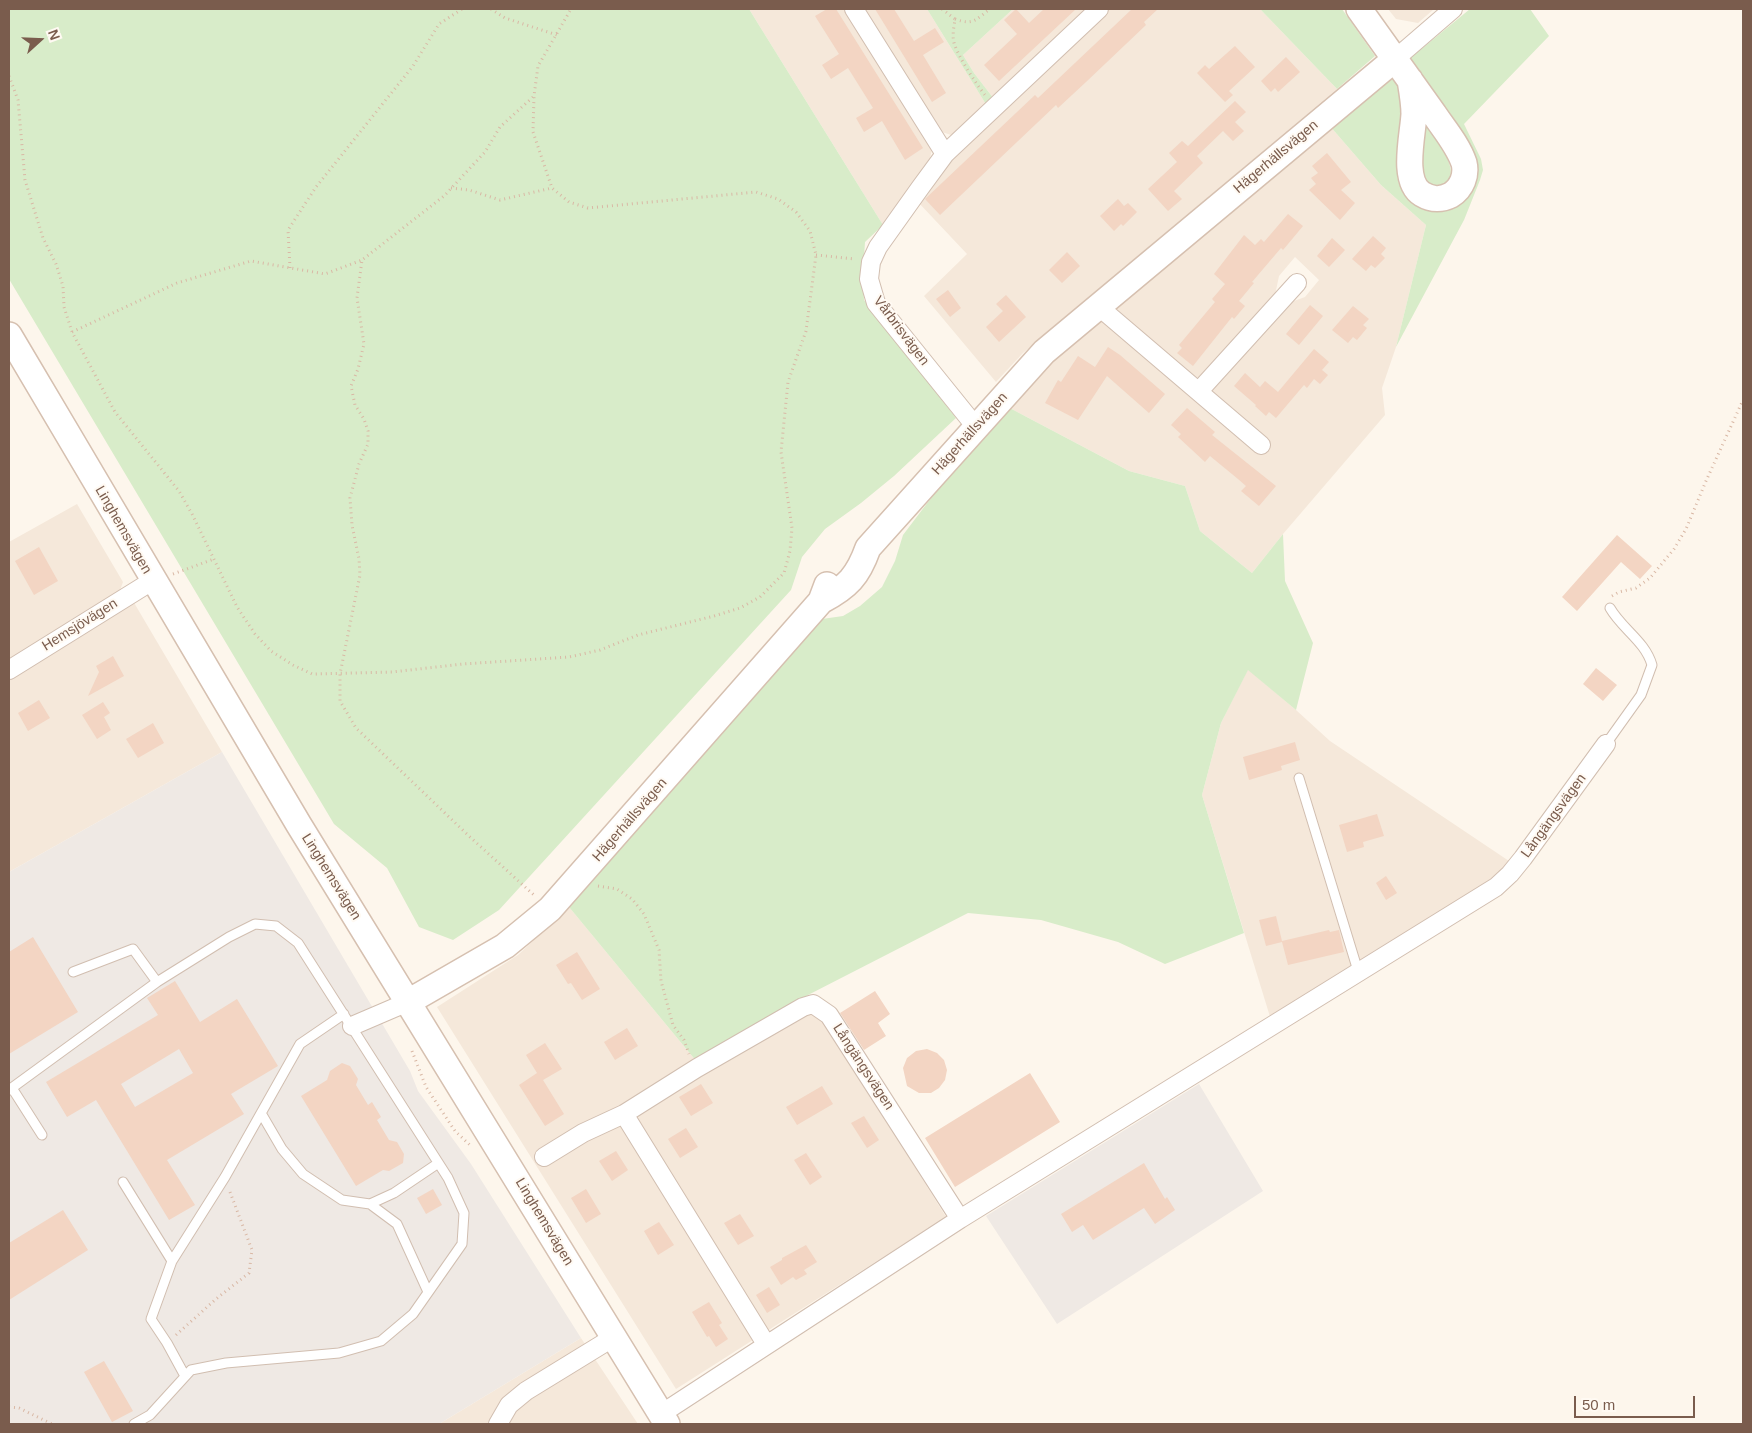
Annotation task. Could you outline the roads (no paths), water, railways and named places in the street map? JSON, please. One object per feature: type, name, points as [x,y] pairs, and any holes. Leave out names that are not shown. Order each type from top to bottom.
[{"type":"street","points":[[854,9],[945,154]]},
{"type":"street","name":"Vårbrisvägen","points":[[976,427],[876,303],[871,292],[869,279],[871,262],[878,246],[945,154],[1099,9]]},
{"type":"street","points":[[1359,9],[1410,80]]},
{"type":"street","name":"Hägerhällsvägen","points":[[408,1002],[505,946],[550,909],[821,601],[829,580],[849,557],[868,548],[1044,352],[1395,59],[1452,9]]},
{"type":"street","points":[[1199,391],[1298,283]]},
{"type":"street","points":[[1098,306],[1261,446]]},
{"type":"street","name":"Linghemsvägen","points":[[9,335],[152,581],[664,1419]]},
{"type":"street","name":"Hemsjövägen","points":[[9,670],[152,581]]},
{"type":"street","name":"Långängsvägen","points":[[664,1419],[766,1344],[960,1218],[1482,896],[1510,874],[1606,744]]},
{"type":"street","points":[[348,1020],[408,1002]]},
{"type":"street","name":"Långängsvägen","points":[[544,1157],[583,1133],[624,1114],[697,1068],[803,1007],[813,1004],[829,1014],[960,1218]]},
{"type":"street","points":[[624,1114],[766,1344]]},
{"type":"street","points":[[498,1424],[509,1405],[526,1391],[614,1338]]},
{"type":"lane","name":"Långängsvägen","points":[[1606,744],[1641,695],[1652,665],[1645,648],[1610,608]]},
{"type":"lane","points":[[1299,778],[1358,971]]},
{"type":"lane","points":[[42,1134],[10,1089],[157,982],[229,937],[255,924],[276,926],[298,943],[437,1164],[448,1178],[464,1213],[462,1244],[413,1314],[381,1342],[339,1353],[226,1363],[192,1370],[150,1415],[134,1424]]},
{"type":"lane","points":[[73,972],[133,948],[157,982]]},
{"type":"lane","points":[[185,1376],[152,1320],[172,1261],[224,1178],[300,1044],[348,1020]]},
{"type":"lane","points":[[261,1113],[282,1149],[304,1174],[342,1200],[370,1204],[397,1224],[428,1292]]},
{"type":"lane","points":[[370,1204],[394,1192],[437,1164]]},
{"type":"lane","points":[[123,1182],[172,1261]]}]
